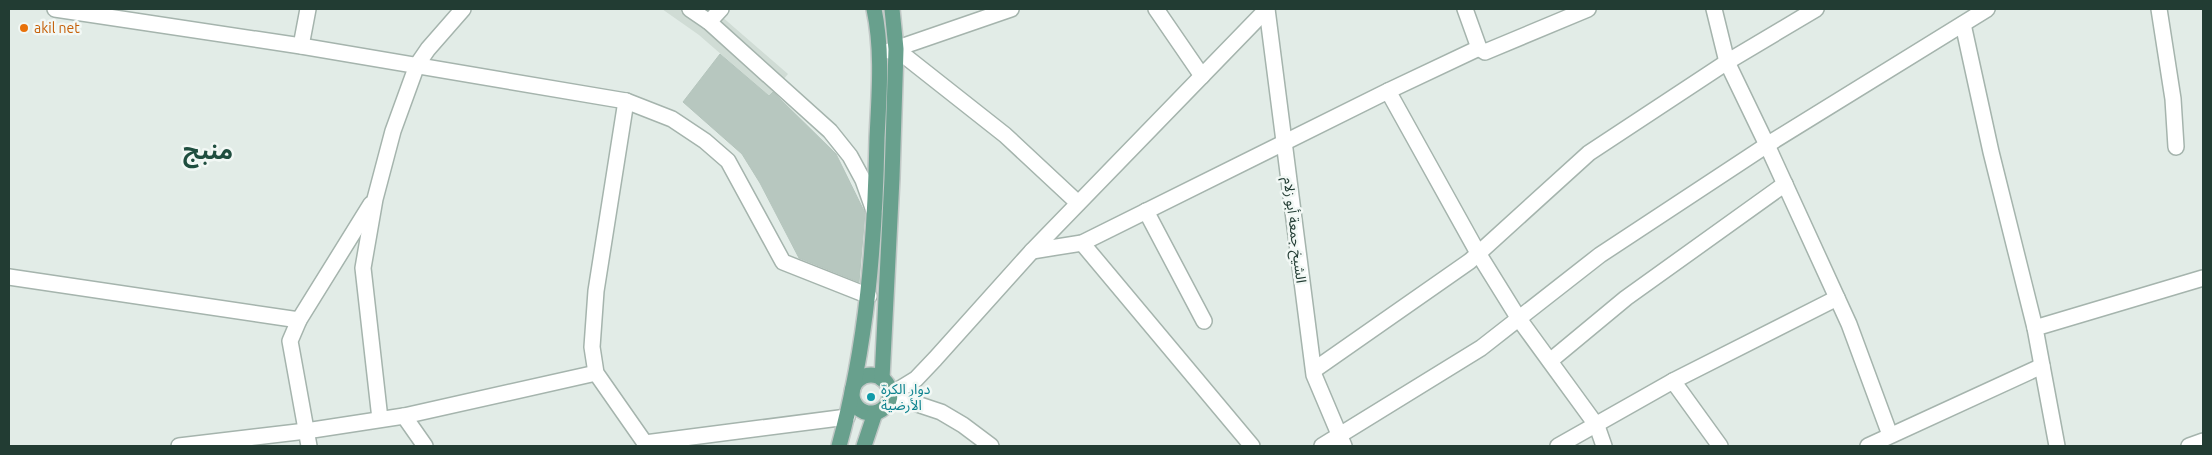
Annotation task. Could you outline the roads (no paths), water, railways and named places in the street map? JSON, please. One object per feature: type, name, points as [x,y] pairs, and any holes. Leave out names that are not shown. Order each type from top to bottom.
[{"type":"main road","points":[[839,446],[860,355],[869,296],[875,215],[880,54],[874,9]]},
{"type":"main road","points":[[882,379],[896,49],[892,9]]},
{"type":"main road","points":[[865,376],[877,376],[882,379],[889,389],[890,395],[885,407],[875,413],[868,413],[858,407],[852,396],[855,384],[865,376]]},
{"type":"main road","points":[[864,446],[875,413]]},
{"type":"street","points":[[55,9],[148,16],[301,46],[626,101],[672,119],[705,141],[728,161],[783,262],[869,296]]},
{"type":"street","points":[[301,46],[308,9]]},
{"type":"street","points":[[380,419],[363,268],[375,199],[393,131],[417,65],[428,49],[463,9]]},
{"type":"street","points":[[690,9],[709,22],[830,131],[850,156],[863,180],[875,215]]},
{"type":"street","points":[[709,22],[721,9]]},
{"type":"street","points":[[880,54],[1011,9]]},
{"type":"street","points":[[1156,9],[1202,76]]},
{"type":"street","points":[[890,395],[916,379],[1032,251],[1267,9]]},
{"type":"street","name":"الشيخ جمعة أبو زلام","points":[[1267,9],[1314,370],[1342,441]]},
{"type":"street","points":[[1465,9],[1479,48],[1485,52],[1588,9]]},
{"type":"street","points":[[1714,9],[1726,62],[1768,145],[1838,298],[1890,435]]},
{"type":"street","points":[[1314,370],[1478,253],[1589,153],[1726,62],[1816,9]]},
{"type":"street","points":[[1322,446],[1342,441],[1481,348],[1600,255],[1768,145],[1987,9]]},
{"type":"street","points":[[2159,9],[2173,99],[2176,147]]},
{"type":"street","points":[[1963,24],[1991,152],[2035,328],[2057,446]]},
{"type":"street","points":[[1032,251],[1082,243],[1284,142],[1479,48]]},
{"type":"street","points":[[896,49],[1005,135],[1078,204]]},
{"type":"street","points":[[1388,91],[1478,253],[1518,319],[1597,426],[1604,446]]},
{"type":"street","points":[[626,101],[596,291],[592,347],[596,373],[646,445],[847,417]]},
{"type":"street","points":[[1550,362],[1626,298],[1786,184]]},
{"type":"street","points":[[308,439],[290,341],[299,320],[375,199]]},
{"type":"street","points":[[1146,211],[1204,321]]},
{"type":"street","points":[[1082,243],[1252,446]]},
{"type":"street","points":[[9,277],[299,320]]},
{"type":"street","points":[[2035,328],[2203,278]]},
{"type":"street","points":[[1558,446],[1597,426],[1673,381],[1838,298]]},
{"type":"street","points":[[1868,446],[2042,366]]},
{"type":"street","points":[[179,446],[308,439],[380,419],[404,416],[596,373]]},
{"type":"street","points":[[1673,381],[1720,446]]},
{"type":"street","points":[[890,395],[941,412],[963,425],[991,446]]},
{"type":"street","points":[[404,416],[425,446]]},
{"type":"street","points":[[2189,446],[2203,441]]},
{"type":"place","name":"akil net","points":[[24,28]]},
{"type":"place","name":"دوار الكرة الأرضية","points":[[871,397]]},
{"type":"district","name":"منبج","points":[[208,151]]}]
